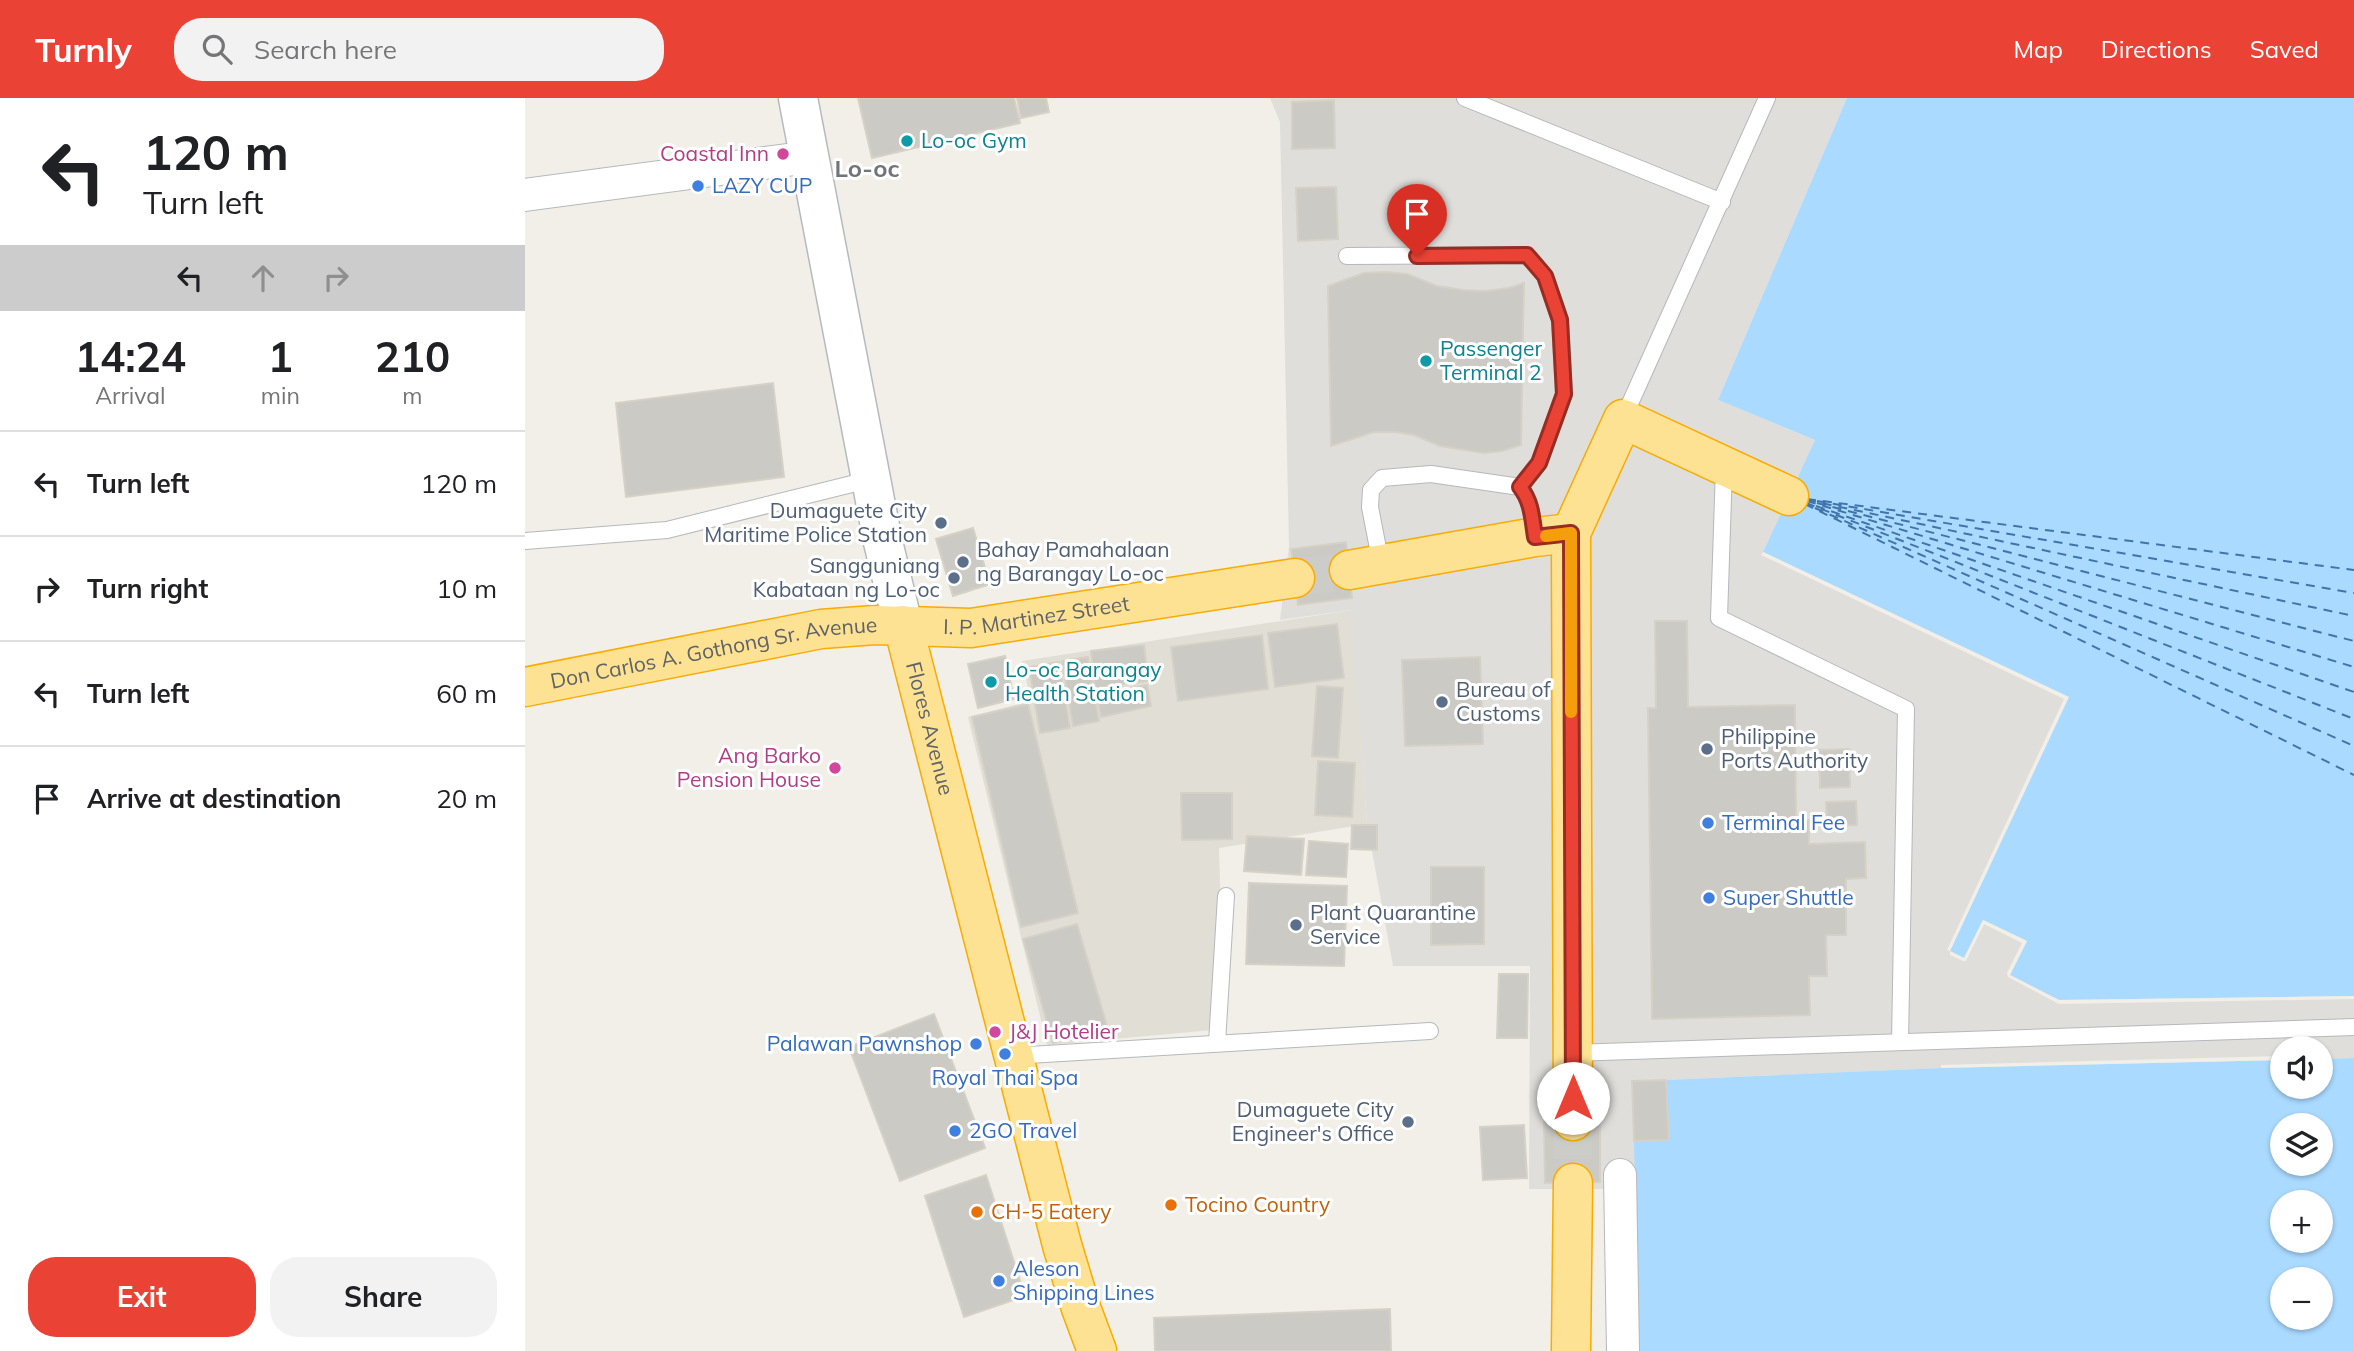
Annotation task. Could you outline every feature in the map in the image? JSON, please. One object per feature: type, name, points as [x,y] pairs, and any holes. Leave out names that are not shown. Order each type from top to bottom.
[{"type":"highway","points":[[1573,1121],[1553,535],[1623,419],[1789,496]]},
{"type":"highway","points":[[1365,567],[1553,535]]},
{"type":"highway","name":"I. P. Martinez Street","points":[[903,625],[971,628],[1295,578]]},
{"type":"highway","name":"Don Carlos A. Gothong Sr. Avenue","points":[[525,687],[821,629],[852,625],[903,625]]},
{"type":"highway","name":"Flores Avenue","points":[[903,625],[1062,1245],[1097,1351]]},
{"type":"highway","points":[[1571,1351],[1573,1183]]},
{"type":"main road","name":"Flores Avenue","points":[[799,98],[883,542],[903,625]]},
{"type":"street","points":[[525,195],[810,157]]},
{"type":"street","points":[[1620,1175],[1623,1351]]},
{"type":"lane","points":[[1465,98],[1722,202]]},
{"type":"lane","points":[[1623,419],[1767,98]]},
{"type":"lane","points":[[1347,256],[1527,255],[1545,276],[1560,320],[1564,394],[1539,463],[1520,487]]},
{"type":"lane","points":[[1724,466],[1719,618],[1906,709],[1900,1042]]},
{"type":"lane","points":[[1365,567],[1371,490],[1382,478],[1431,474],[1520,487],[1527,496],[1531,509],[1553,535]]},
{"type":"lane","points":[[525,541],[667,530],[871,479]]},
{"type":"lane","points":[[1217,1043],[1226,895]]},
{"type":"lane","points":[[1572,1053],[2354,1027]]},
{"type":"lane","points":[[1013,1056],[1430,1031]]},
{"type":"shaded area","points":[[1270,98],[1847,98],[1718,400],[1815,440],[1763,552],[2069,697],[1983,920],[2027,941],[2059,1000],[2354,996],[2354,1058],[2333,1059],[2333,1036],[2270,1036],[2270,1060],[1941,1068],[1667,1080],[1669,1140],[1636,1189],[1529,1189],[1530,966],[1393,966],[1367,824],[1351,610],[1280,620],[1289,546],[1280,122]]},
{"type":"shaded area","points":[[1352,610],[1367,824],[1219,848],[1224,1029],[1047,1045],[968,717],[1031,701],[1022,661]]},
{"type":"water","points":[[1847,98],[2354,98],[2354,996],[2059,1000],[2010,975],[2027,941],[1983,920],[1964,958],[1950,951],[2068,697],[1763,552],[1815,440],[1718,400]]},
{"type":"water","points":[[2354,1058],[2354,1351],[1639,1351],[1634,1142],[1668,1140],[1666,1080],[1941,1068],[2270,1060],[2270,1099],[2333,1099],[2333,1059]]},
{"type":"pier","points":[[1763,552],[2069,697],[1950,951],[1947,950],[2064,699],[1761,555]]},
{"type":"pier","points":[[1983,920],[2027,941],[2010,975],[2059,1000],[2354,996],[2354,999],[2059,1004],[2008,977],[2007,973],[2022,943],[1984,924],[1966,961],[1950,955],[1950,951],[1964,958]]},
{"type":"pier","points":[[2270,1056],[2270,1060],[1941,1068],[1941,1065]]},
{"type":"building","name":"Lo-oc Gym","points":[[858,98],[1014,98],[1020,123],[872,158]]},
{"type":"building","points":[[1017,98],[1046,98],[1049,112],[1021,118]]},
{"type":"building","points":[[1334,100],[1335,148],[1292,149],[1292,102]]},
{"type":"building","points":[[1336,187],[1338,239],[1298,241],[1296,188]]},
{"type":"building","name":"Passenger Terminal 2","points":[[1364,273],[1407,274],[1437,286],[1463,290],[1486,291],[1524,283],[1521,445],[1484,453],[1440,446],[1414,435],[1374,432],[1331,446],[1328,286]]},
{"type":"building","points":[[773,383],[784,477],[626,497],[616,403]]},
{"type":"building","name":"Bahay Pamahalaan ng Barangay Lo-oc","points":[[973,528],[990,584],[953,596],[936,539]]},
{"type":"building","points":[[1346,542],[1352,598],[1298,605],[1291,549]]},
{"type":"building","points":[[1655,621],[1687,621],[1688,707],[1795,705],[1796,821],[1809,820],[1809,844],[1865,842],[1866,878],[1846,879],[1846,935],[1826,935],[1827,976],[1809,976],[1810,1015],[1652,1019],[1648,708],[1656,708]]},
{"type":"building","points":[[1337,624],[1344,678],[1275,687],[1268,633]]},
{"type":"building","points":[[1262,635],[1268,689],[1178,701],[1171,647]]},
{"type":"building","points":[[1144,645],[1148,681],[1095,688],[1091,651]]},
{"type":"building","name":"Lo-oc Barangay Health Station","points":[[1005,656],[1014,699],[978,708],[968,664]]},
{"type":"building","points":[[1088,657],[1099,721],[1073,726],[1062,661]]},
{"type":"building","points":[[1480,657],[1483,744],[1405,746],[1402,660]]},
{"type":"building","points":[[1059,662],[1070,728],[1040,733],[1029,667]]},
{"type":"building","points":[[1147,685],[1151,706],[1101,717],[1097,695]]},
{"type":"building","points":[[1317,686],[1343,688],[1338,758],[1312,756]]},
{"type":"building","points":[[1028,704],[1078,913],[1021,927],[972,717]]},
{"type":"building","points":[[1849,749],[1850,787],[1820,788],[1819,750]]},
{"type":"building","points":[[1318,761],[1355,763],[1352,817],[1315,815]]},
{"type":"building","points":[[1181,793],[1232,793],[1232,839],[1182,840]]},
{"type":"building","points":[[1856,801],[1857,825],[1827,826],[1826,802]]},
{"type":"building","points":[[1352,825],[1377,825],[1377,850],[1351,849]]},
{"type":"building","points":[[1247,836],[1304,839],[1301,875],[1244,871]]},
{"type":"building","points":[[1309,841],[1348,844],[1346,877],[1306,875]]},
{"type":"building","points":[[1431,867],[1484,867],[1484,944],[1431,945]]},
{"type":"building","name":"Plant Quarantine Service","points":[[1249,883],[1347,886],[1344,966],[1246,964]]},
{"type":"building","points":[[1077,924],[1107,1026],[1053,1043],[1023,939]]},
{"type":"building","points":[[1499,974],[1528,974],[1527,1038],[1497,1038]]},
{"type":"building","points":[[934,1014],[985,1148],[900,1181],[849,1047]]},
{"type":"building","points":[[1666,1080],[1669,1140],[1634,1141],[1632,1081]]},
{"type":"building","points":[[1600,1121],[1600,1182],[1545,1183],[1544,1122]]},
{"type":"building","points":[[1524,1125],[1527,1178],[1483,1180],[1480,1127]]},
{"type":"building","points":[[986,1175],[1025,1296],[964,1317],[925,1196]]},
{"type":"building","points":[[1390,1309],[1391,1351],[1155,1351],[1154,1318]]},
{"type":"ferry route","points":[[1807,499],[2354,570]]},
{"type":"ferry route","points":[[1807,500],[2354,616]]},
{"type":"ferry route","points":[[1807,501],[2354,667]]},
{"type":"ferry route","points":[[1817,501],[2354,593]]},
{"type":"ferry route","points":[[1806,503],[2354,719]]},
{"type":"ferry route","points":[[1817,503],[2354,641]]},
{"type":"ferry route","points":[[1805,504],[2354,775]]},
{"type":"ferry route","points":[[1816,506],[2354,692]]},
{"type":"ferry route","points":[[1815,508],[2354,746]]},
{"type":"tunnel","points":[[1295,578],[1349,570]]},
{"type":"tunnel","points":[[1573,1121],[1573,1183]]},
{"type":"slow traffic","points":[[1546,536],[1571,533],[1571,712]]},
{"type":"place","name":"Lo-oc Gym","points":[[907,141]]},
{"type":"place","name":"Coastal Inn","points":[[783,154]]},
{"type":"place","name":"LAZY CUP","points":[[698,186]]},
{"type":"place","name":"Passenger Terminal 2","points":[[1426,361]]},
{"type":"place","name":"Dumaguete City Maritime Police Station","points":[[941,523]]},
{"type":"place","name":"Bahay Pamahalaan ng Barangay Lo-oc","points":[[963,562]]},
{"type":"place","name":"Sangguniang Kabataan ng Lo-oc","points":[[954,578]]},
{"type":"place","name":"Lo-oc Barangay Health Station","points":[[991,682]]},
{"type":"place","name":"Bureau of Customs","points":[[1442,702]]},
{"type":"place","name":"Philippine Ports Authority","points":[[1707,749]]},
{"type":"place","name":"Ang Barko Pension House","points":[[835,768]]},
{"type":"place","name":"Terminal Fee","points":[[1708,823]]},
{"type":"place","name":"Super Shuttle","points":[[1709,898]]},
{"type":"place","name":"Plant Quarantine Service","points":[[1296,925]]},
{"type":"place","name":"J&J Hotelier","points":[[995,1032]]},
{"type":"place","name":"Palawan Pawnshop","points":[[976,1044]]},
{"type":"place","name":"Royal Thai Spa","points":[[1005,1054]]},
{"type":"place","name":"Dumaguete City Engineer's Office","points":[[1408,1122]]},
{"type":"place","name":"2GO Travel","points":[[955,1131]]},
{"type":"place","name":"Tocino Country","points":[[1171,1205]]},
{"type":"place","name":"CH-5 Eatery","points":[[977,1212]]},
{"type":"place","name":"Aleson Shipping Lines","points":[[999,1281]]},
{"type":"district","name":"Lo-oc","points":[[867,169]]},
{"type":"route","points":[[1417,256],[1527,255],[1545,276],[1560,320],[1564,394],[1539,463],[1520,487],[1527,496],[1531,509],[1535,537],[1571,533],[1573,1098]]}]
